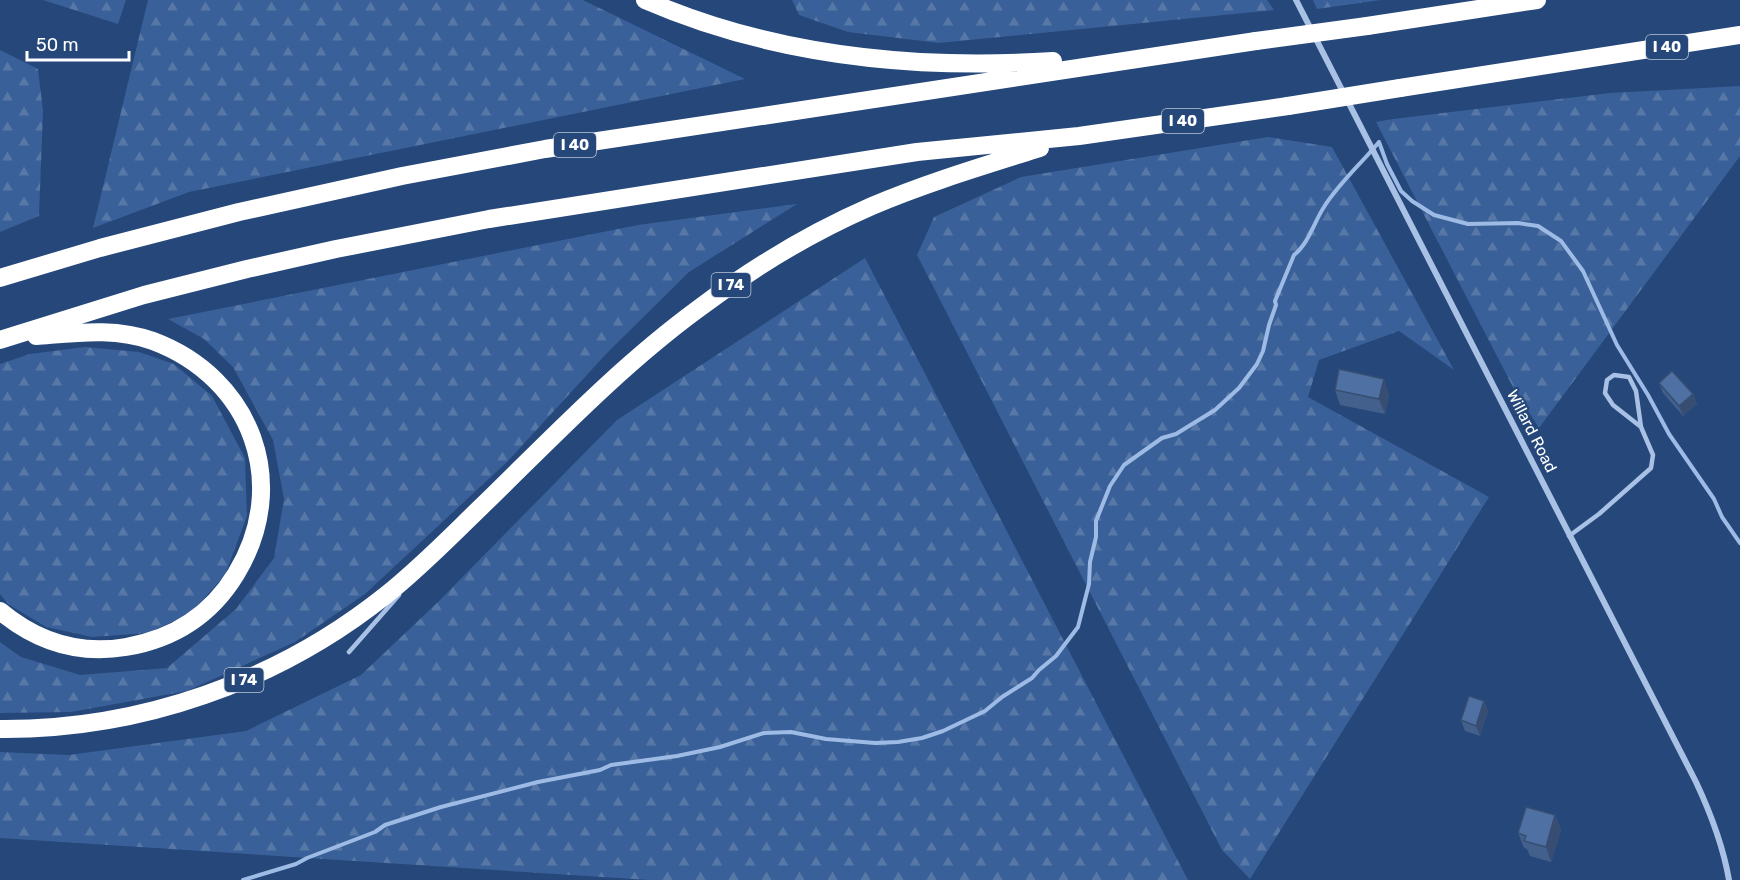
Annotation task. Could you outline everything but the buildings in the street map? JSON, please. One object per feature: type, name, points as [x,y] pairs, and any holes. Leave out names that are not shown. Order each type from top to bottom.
[{"type":"highway","points":[[645,0],[731,31],[852,57],[913,62],[973,63],[1036,62],[1160,54]]},
{"type":"highway","name":"I 40","points":[[0,278],[100,248],[239,212],[402,176],[545,149],[1160,54],[1537,0]]},
{"type":"highway","name":"I 40","points":[[1,340],[144,295],[247,269],[417,232],[560,206],[917,152],[1079,136],[1288,106],[1740,35]]},
{"type":"highway","name":"I 74","points":[[0,729],[53,727],[113,719],[188,702],[280,664],[319,643],[389,593],[632,362],[695,310],[746,274],[789,248],[871,207],[970,170],[1079,136]]},
{"type":"highway","points":[[0,612],[51,642],[83,650],[112,650],[138,645],[180,630],[218,599],[244,561],[259,520],[262,495],[261,469],[246,422],[231,397],[193,361],[153,341],[113,332],[70,333],[1,340]]},
{"type":"street","name":"Willard Road","points":[[1296,0],[1696,782],[1725,854],[1729,880]]},
{"type":"lane","points":[[1569,536],[1599,514],[1651,468],[1653,455],[1641,427],[1636,391],[1629,377],[1614,375],[1607,380],[1605,393],[1613,405],[1641,427]]},
{"type":"lane","points":[[349,652],[448,539]]},
{"type":"green space","points":[[43,0],[126,0],[118,24]]},
{"type":"green space","points":[[148,0],[583,0],[745,79],[189,192],[93,228]]},
{"type":"green space","points":[[792,0],[1267,0],[1274,10],[939,43],[848,32],[799,15]]},
{"type":"green space","points":[[1313,0],[1381,0],[1317,9]]},
{"type":"green space","points":[[0,50],[38,69],[43,111],[39,216],[0,232]]},
{"type":"green space","points":[[1740,86],[1740,156],[1539,428],[1514,389],[1376,122],[1610,93]]},
{"type":"green space","points":[[1268,137],[1332,147],[1454,370],[1399,331],[1319,360],[1308,397],[1489,497],[1250,879],[1222,850],[917,255],[934,217],[1021,177]]},
{"type":"green space","points":[[797,204],[689,272],[606,354],[507,462],[365,594],[295,642],[187,691],[71,712],[0,713],[0,642],[21,657],[80,675],[167,668],[236,609],[274,558],[284,499],[273,440],[233,367],[204,339],[168,319],[638,225]]},
{"type":"green space","points":[[865,258],[1188,880],[649,880],[0,838],[0,752],[69,755],[246,731],[361,675],[439,601],[617,420]]},
{"type":"green space","points":[[85,347],[139,352],[174,364],[212,396],[245,458],[247,516],[225,575],[191,613],[148,633],[92,637],[46,627],[8,604],[0,594],[0,364],[30,354]]},
{"type":"waterway","points":[[1379,142],[1401,191],[1434,215],[1468,224],[1518,223],[1538,226],[1561,241],[1583,271],[1617,345],[1669,434],[1714,499],[1722,517],[1740,543]]},
{"type":"waterway","points":[[243,880],[296,864],[375,832],[385,825],[441,807],[538,782],[600,770],[611,765],[677,756],[720,747],[764,733],[791,732],[826,739],[875,743],[898,742],[922,738],[943,731],[985,711],[1032,678],[1056,656],[1078,627],[1089,584],[1096,521],[1110,486],[1124,465],[1162,438],[1176,434],[1215,410],[1239,388],[1257,364],[1263,351],[1276,305],[1275,301],[1294,255],[1307,238],[1330,198],[1379,142]]}]
